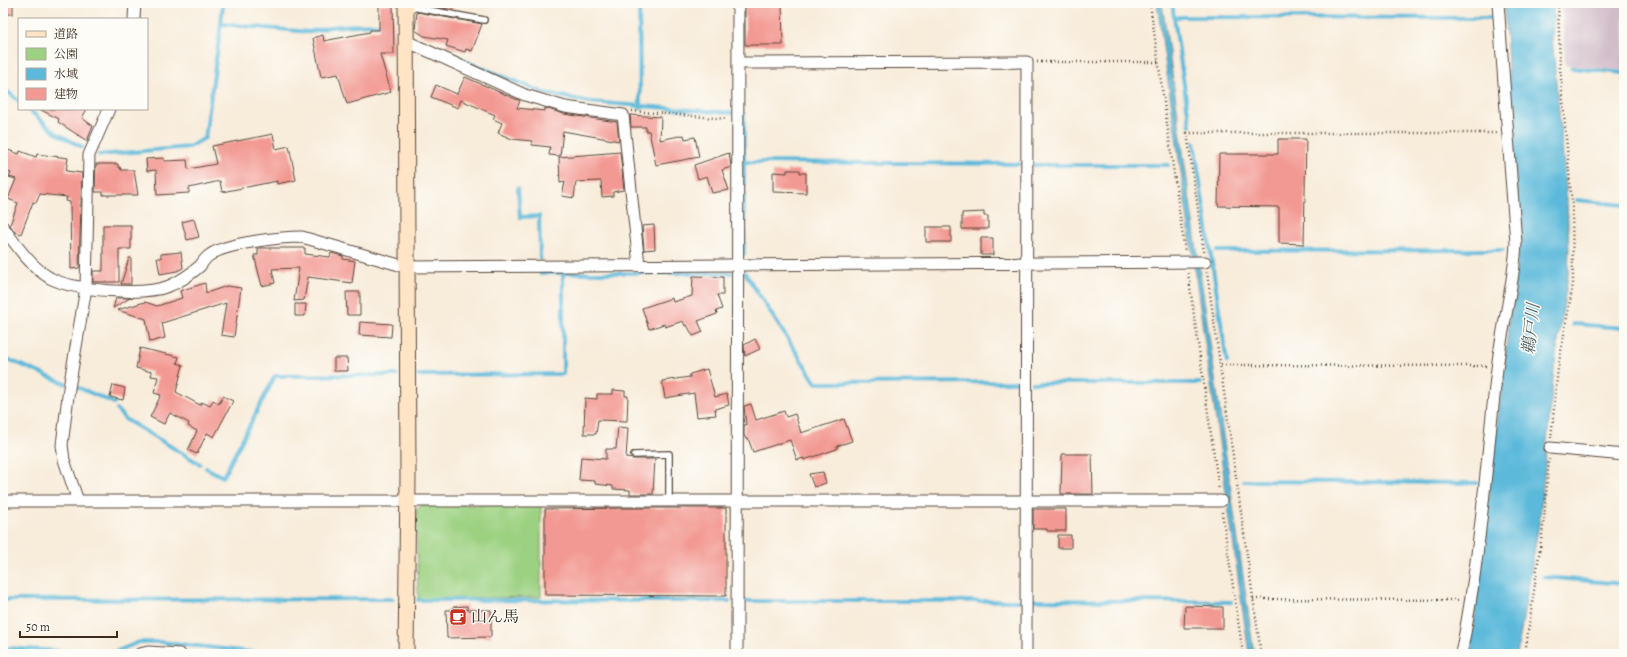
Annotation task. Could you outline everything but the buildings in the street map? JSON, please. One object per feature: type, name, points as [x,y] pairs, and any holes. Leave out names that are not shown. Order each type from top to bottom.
[{"type":"street","points":[[134,18],[135,3]]},
{"type":"street","points":[[737,654],[738,3]]},
{"type":"street","points":[[1461,654],[1472,600],[1497,366],[1515,269],[1516,243],[1498,3]]},
{"type":"street","points":[[406,4],[406,654]]},
{"type":"street","points":[[406,41],[526,95],[565,107],[623,114],[639,265]]},
{"type":"street","points":[[738,64],[1027,62],[1026,654]]},
{"type":"street","points":[[78,501],[64,460],[62,445],[69,388],[86,288],[89,155],[109,110]]},
{"type":"street","points":[[3,227],[38,269],[51,278],[86,288],[153,291],[176,282],[198,267],[210,254],[237,245],[287,237],[302,237],[406,267],[737,264],[1187,264],[1205,262]]},
{"type":"street","points":[[1550,448],[1624,455]]},
{"type":"street","points":[[3,501],[1221,501]]},
{"type":"street","points":[[140,654],[148,652],[180,654]]},
{"type":"lane","points":[[406,4],[484,20]]},
{"type":"lane","points":[[634,455],[668,454],[669,501]]},
{"type":"path","points":[[1150,3],[1243,654]]},
{"type":"path","points":[[1525,654],[1544,520],[1558,368],[1573,284],[1572,205],[1560,68],[1558,3]]},
{"type":"path","points":[[1027,62],[1159,62]]},
{"type":"path","points":[[623,114],[629,111],[737,119]]},
{"type":"path","points":[[1261,654],[1221,365],[1186,133],[1508,133]]},
{"type":"path","points":[[1221,365],[1497,366]]},
{"type":"path","points":[[1253,599],[1472,600]]},
{"type":"shaded area","points":[[1562,3],[1624,3],[1624,71],[1565,65]]},
{"type":"green space","points":[[421,505],[541,505],[541,597],[418,599],[416,510]]},
{"type":"water","points":[[1157,3],[1162,3],[1254,654],[1249,654]]},
{"type":"water","name":"鵜戸川","points":[[1504,3],[1554,3],[1552,37],[1567,201],[1569,250],[1568,276],[1554,369],[1540,517],[1517,654],[1470,654],[1510,314],[1520,244]]},
{"type":"waterway","points":[[221,24],[223,3]]},
{"type":"waterway","points":[[639,3],[640,108]]},
{"type":"waterway","points":[[1172,3],[1190,126]]},
{"type":"waterway","points":[[1178,17],[1491,18]]},
{"type":"waterway","points":[[99,155],[189,147],[205,138],[221,24],[309,32],[330,27],[370,24],[384,25]]},
{"type":"waterway","points":[[441,48],[470,63],[545,93],[590,102],[732,113]]},
{"type":"waterway","points":[[1571,68],[1624,73]]},
{"type":"waterway","points":[[3,88],[18,100]]},
{"type":"waterway","points":[[29,110],[56,133],[82,147]]},
{"type":"waterway","points":[[740,114],[744,114],[744,254]]},
{"type":"waterway","points":[[1194,142],[1227,362]]},
{"type":"waterway","points":[[744,162],[1020,164]]},
{"type":"waterway","points":[[1032,165],[1168,165]]},
{"type":"waterway","points":[[518,188],[520,217],[539,216],[540,259]]},
{"type":"waterway","points":[[1577,200],[1624,205]]},
{"type":"waterway","points":[[1217,251],[1503,250]]},
{"type":"waterway","points":[[540,273],[731,273]]},
{"type":"waterway","points":[[418,375],[563,374],[563,273]]},
{"type":"waterway","points":[[745,273],[816,383],[1021,382]]},
{"type":"waterway","points":[[1573,324],[1624,328]]},
{"type":"waterway","points":[[3,357],[66,384]]},
{"type":"waterway","points":[[206,468],[223,477],[275,376],[397,375]]},
{"type":"waterway","points":[[1032,383],[1200,383]]},
{"type":"waterway","points":[[77,387],[114,403]]},
{"type":"waterway","points":[[117,410],[125,419],[200,464]]},
{"type":"waterway","points":[[1244,481],[1477,483]]},
{"type":"waterway","points":[[1544,577],[1624,584]]},
{"type":"waterway","points":[[3,600],[393,599]]},
{"type":"waterway","points":[[418,600],[729,601]]},
{"type":"waterway","points":[[1032,600],[1231,602]]},
{"type":"waterway","points":[[744,601],[1022,601]]},
{"type":"waterway","points":[[3,648],[102,653],[115,652],[139,642],[161,642],[270,654]]},
{"type":"place","name":"山ん馬","points":[[458,617]]}]
